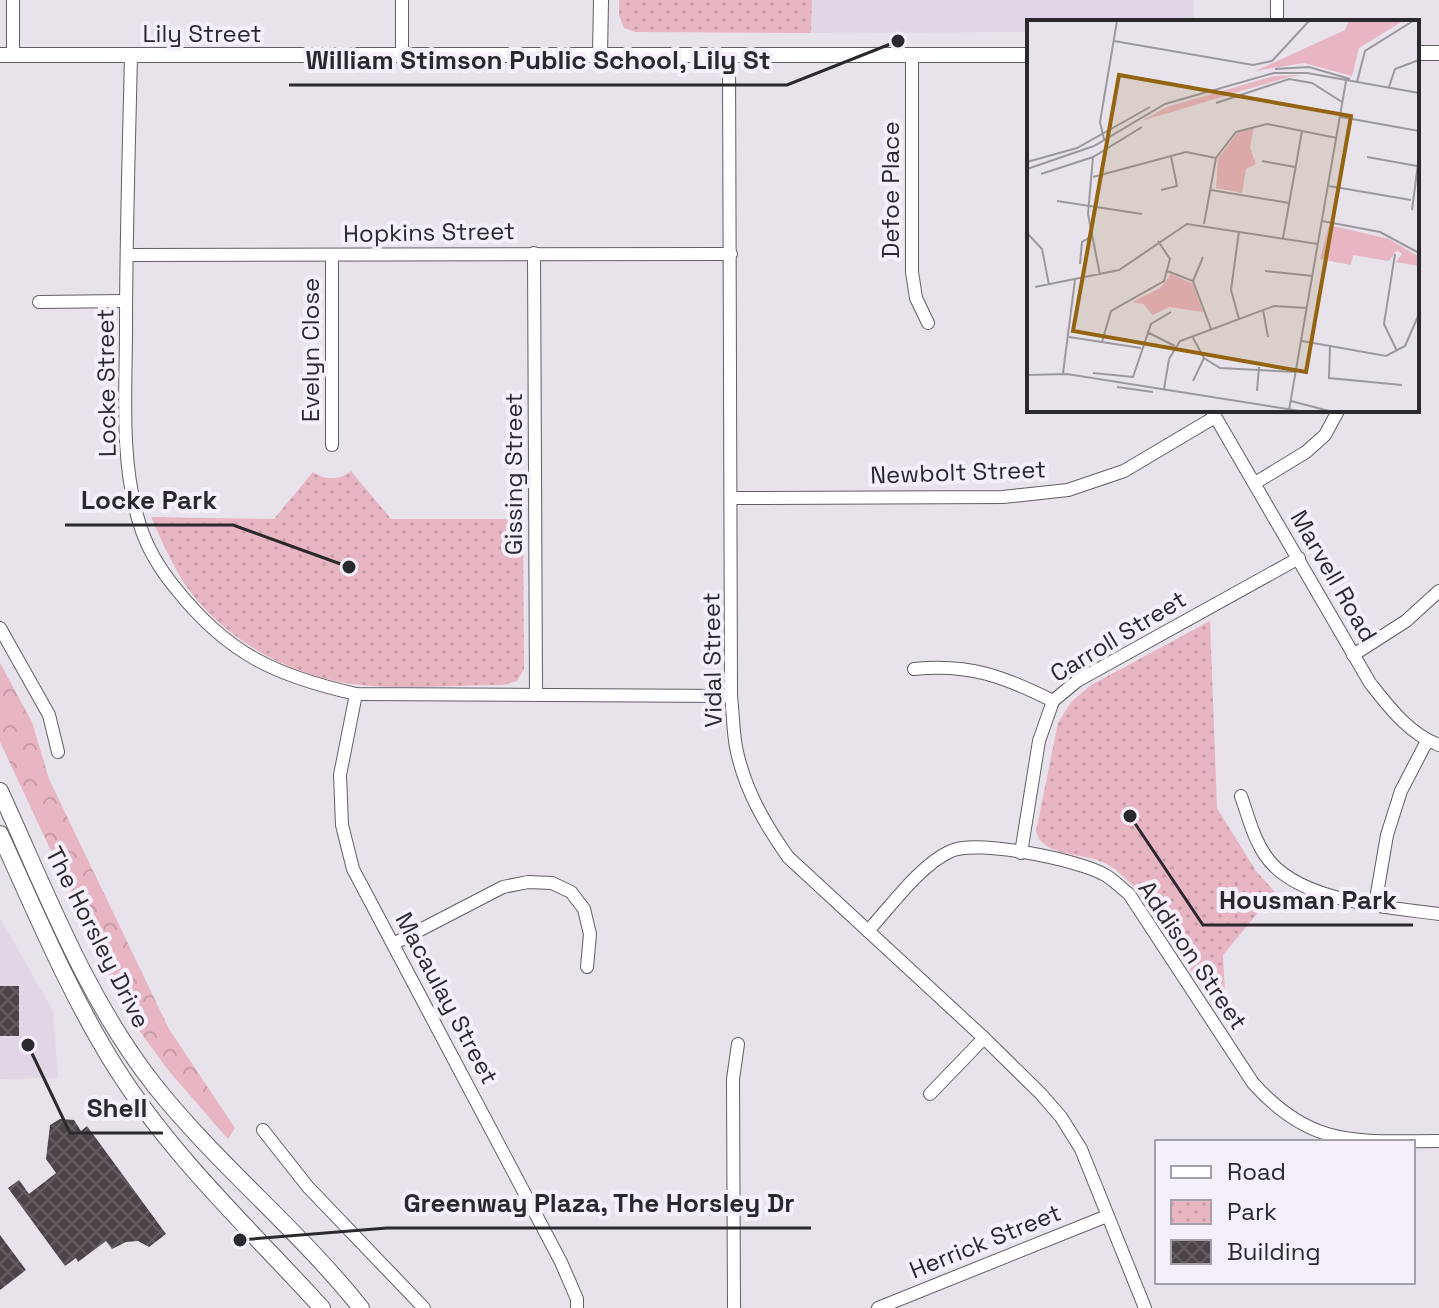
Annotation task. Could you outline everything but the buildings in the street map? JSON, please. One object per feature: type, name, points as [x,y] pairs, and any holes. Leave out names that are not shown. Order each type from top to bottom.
[{"type":"main road","name":"The Horsley Drive","points":[[0,791],[83,972],[132,1054],[175,1111],[319,1258],[361,1308]]},
{"type":"main road","name":"The Horsley Drive","points":[[0,834],[64,971],[117,1070],[179,1154],[322,1308]]},
{"type":"street","points":[[6,55],[13,0]]},
{"type":"street","points":[[402,0],[402,54]]},
{"type":"street","points":[[600,55],[601,0]]},
{"type":"street","name":"Lily Street","points":[[6,55],[1027,55]]},
{"type":"street","name":"Locke Street","points":[[131,55],[126,301],[127,453],[139,523],[162,572],[196,614],[215,632],[261,663],[312,684],[356,694],[731,696]]},
{"type":"street","name":"Defoe Place","points":[[912,55],[912,272],[916,298],[928,323]]},
{"type":"street","name":"Vidal Street","points":[[729,56],[731,696],[736,747],[750,793],[788,857],[984,1038],[1061,1117],[1081,1149],[1145,1308]]},
{"type":"street","name":"Gissing Street","points":[[534,253],[536,695]]},
{"type":"street","name":"Hopkins Street","points":[[127,255],[731,254]]},
{"type":"street","name":"Evelyn Close","points":[[332,255],[332,445]]},
{"type":"street","points":[[39,302],[126,301]]},
{"type":"street","points":[[1255,483],[1306,452],[1325,435],[1337,412]]},
{"type":"street","name":"Newbolt Street","points":[[732,498],[1003,497],[1068,490],[1124,471],[1214,413]]},
{"type":"street","name":"Marvell Road","points":[[1214,413],[1370,683],[1394,714],[1433,743]]},
{"type":"street","name":"Carroll Street","points":[[1021,853],[1039,741],[1053,701],[1077,681],[1299,558]]},
{"type":"street","points":[[1353,655],[1406,621],[1439,591]]},
{"type":"street","points":[[0,628],[49,715],[58,752]]},
{"type":"street","points":[[914,669],[945,666],[975,670],[1025,687],[1053,701]]},
{"type":"street","name":"Macaulay Street","points":[[356,694],[340,775],[342,825],[353,869],[561,1262],[577,1299],[577,1308]]},
{"type":"street","points":[[1375,905],[1401,791],[1433,743]]},
{"type":"street","points":[[1241,796],[1252,830],[1266,857],[1290,879],[1326,894],[1439,914]]},
{"type":"street","name":"Addison Street","points":[[868,931],[932,862],[952,849],[977,846],[1021,853],[1079,864],[1106,875],[1129,894],[1253,1083],[1272,1104],[1320,1134],[1349,1140]]},
{"type":"street","points":[[393,944],[503,887],[528,882],[552,883],[571,892],[584,909],[590,934],[587,967]]},
{"type":"street","points":[[930,1094],[984,1038]]},
{"type":"street","points":[[734,1308],[733,1079],[738,1044]]},
{"type":"street","points":[[263,1130],[308,1187],[424,1308]]},
{"type":"street","name":"Addison Street","points":[[1415,1141],[1439,1141]]},
{"type":"street","name":"Herrick Street","points":[[878,1308],[904,1303],[1107,1216]]},
{"type":"shaded area","points":[[812,0],[1194,0],[1194,20],[1027,20],[1027,32],[811,33]]},
{"type":"shaded area","points":[[0,918],[53,1011],[58,1078],[0,1079]]},
{"type":"green space","points":[[619,0],[812,0],[811,33],[635,32],[624,28],[619,15]]},
{"type":"green space","points":[[351,471],[391,519],[523,519],[524,669],[517,681],[503,685],[361,685],[335,681],[285,665],[239,638],[200,603],[179,575],[151,517],[274,519],[313,472],[332,478]]},
{"type":"green space","points":[[1210,621],[1217,808],[1256,871],[1275,892],[1223,955],[1226,1014],[1222,1016],[1139,893],[1126,879],[1100,861],[1045,845],[1036,831],[1058,723],[1071,702],[1091,685]]},
{"type":"green space","points":[[0,663],[32,722],[49,779],[169,1029],[235,1128],[228,1139],[168,1070],[128,1015],[0,742]]},
{"type":"place","name":"William Stimson Public School, Lily St","points":[[898,41]]},
{"type":"place","name":"Locke Park","points":[[349,567]]},
{"type":"place","name":"Housman Park","points":[[1130,816]]},
{"type":"place","name":"Shell","points":[[28,1045]]},
{"type":"place","name":"Greenway Plaza, The Horsley Dr","points":[[240,1240]]}]
